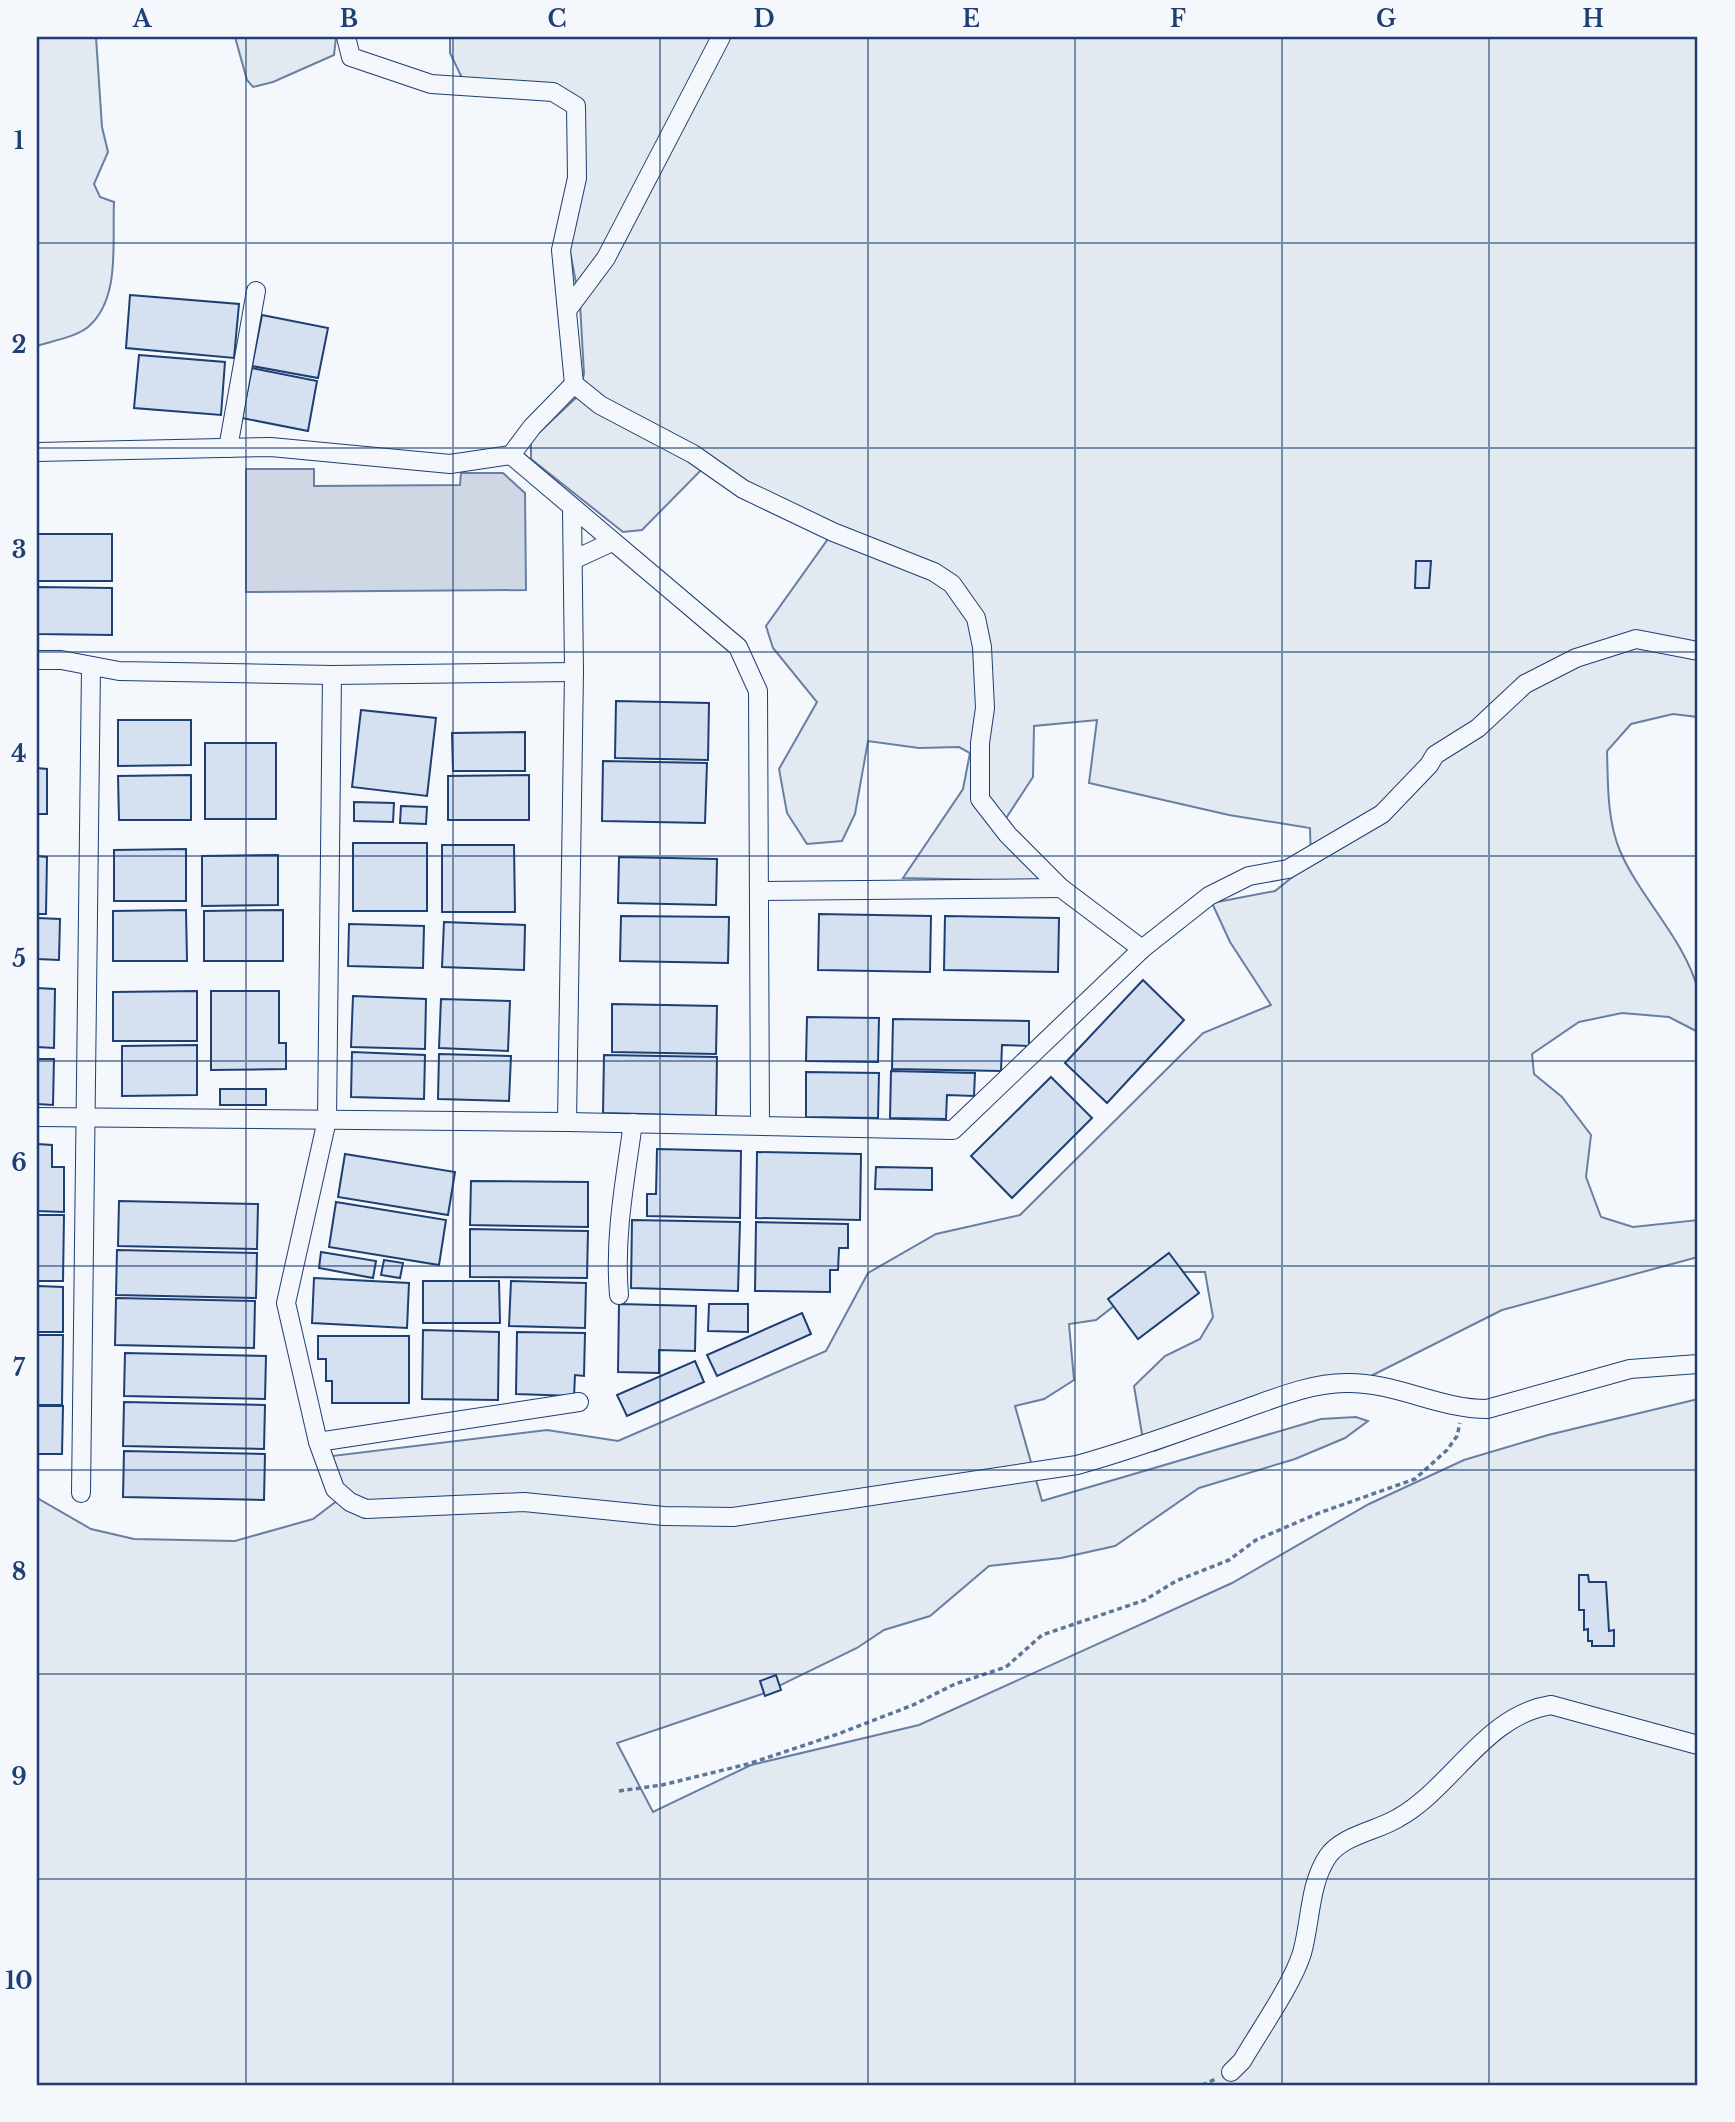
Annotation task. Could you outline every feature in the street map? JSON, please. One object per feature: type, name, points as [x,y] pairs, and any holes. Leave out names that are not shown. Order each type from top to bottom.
[{"type":"street","points":[[346,37],[351,57],[431,85],[553,92],[576,106],[577,178],[561,250],[574,384],[600,405],[693,454],[743,489],[833,532],[934,572],[952,584],[976,618],[982,647],[985,708],[980,743],[980,799],[1008,835],[1061,888],[1142,949]]},
{"type":"street","points":[[568,309],[606,258],[722,37]]},
{"type":"street","points":[[228,448],[256,291]]},
{"type":"street","points":[[37,452],[271,447],[450,464],[511,455],[531,427],[574,384]]},
{"type":"street","points":[[511,455],[738,647],[758,691],[760,1125]]},
{"type":"street","points":[[567,1122],[574,672],[572,509]]},
{"type":"street","points":[[572,560],[612,542]]},
{"type":"street","points":[[37,1117],[567,1122],[953,1130],[1142,949],[1229,883],[1249,876],[1288,869],[1382,814],[1429,765],[1435,755],[1478,728],[1525,684],[1576,659],[1636,639],[1698,651]]},
{"type":"street","points":[[37,660],[61,660],[119,671],[332,675],[574,672]]},
{"type":"street","points":[[80,1493],[91,666]]},
{"type":"street","points":[[332,675],[327,1120],[286,1303],[318,1442],[335,1489],[350,1502],[366,1508],[524,1502],[664,1516],[733,1517],[1077,1465],[1118,1454],[1294,1391],[1345,1382],[1389,1388],[1463,1409],[1487,1409],[1571,1383],[1630,1369],[1698,1364]]},
{"type":"street","points":[[759,891],[1061,888]]},
{"type":"street","points":[[619,1295],[616,1258],[619,1216],[633,1123]]},
{"type":"street","points":[[318,1442],[579,1402]]},
{"type":"street","points":[[1231,2072],[1242,2060],[1301,1954],[1317,1877],[1328,1856],[1337,1845],[1410,1811],[1508,1723],[1533,1708],[1550,1706],[1698,1745]]},
{"type":"path","points":[[619,1791],[662,1785],[748,1764],[838,1734],[912,1705],[955,1684],[1006,1667],[1042,1635],[1145,1600],[1176,1581],[1229,1560],[1256,1540],[1319,1513],[1415,1479],[1447,1450],[1457,1436],[1463,1409]]},
{"type":"shaded area","points":[[37,37],[96,37],[102,127],[108,152],[94,184],[100,197],[114,202],[114,252],[110,286],[99,315],[88,327],[77,333],[37,346]]},
{"type":"shaded area","points":[[235,37],[336,37],[334,55],[273,82],[253,87],[247,80]]},
{"type":"shaded area","points":[[450,37],[1698,37],[1698,717],[1673,714],[1631,724],[1607,751],[1609,802],[1616,839],[1629,869],[1692,972],[1699,995],[1698,1032],[1669,1017],[1622,1013],[1579,1022],[1532,1054],[1534,1074],[1562,1097],[1591,1135],[1586,1177],[1601,1217],[1633,1227],[1698,1220],[1698,1257],[1502,1310],[1363,1380],[1307,1394],[1154,1451],[1142,1434],[1134,1386],[1165,1356],[1200,1339],[1213,1317],[1205,1272],[1177,1272],[1141,1285],[1096,1320],[1069,1324],[1074,1380],[1044,1399],[1015,1406],[1042,1501],[1321,1419],[1356,1417],[1368,1421],[1345,1438],[1295,1459],[1199,1488],[1115,1546],[1061,1558],[989,1566],[930,1616],[884,1630],[857,1648],[762,1694],[617,1743],[653,1812],[751,1765],[919,1725],[1232,1583],[1369,1504],[1464,1460],[1548,1435],[1698,1399],[1698,2085],[37,2085],[37,1498],[91,1529],[134,1539],[235,1541],[313,1519],[346,1494],[332,1456],[547,1430],[618,1441],[826,1351],[868,1273],[936,1234],[1020,1215],[1203,1033],[1271,1005],[1230,942],[1212,903],[1275,891],[1311,862],[1310,828],[1229,815],[1089,783],[1097,720],[1034,726],[1033,777],[997,832],[1047,881],[903,878],[963,789],[970,753],[959,747],[919,748],[868,741],[855,814],[842,841],[807,844],[787,813],[779,769],[817,702],[773,648],[766,626],[835,529],[765,494],[711,460],[642,530],[623,532],[531,459],[531,440],[578,396],[584,374],[580,304],[570,251],[580,184],[582,106],[464,82],[450,53]]},
{"type":"shaded area","points":[[246,469],[314,469],[314,486],[460,485],[461,473],[503,473],[525,493],[526,590],[246,592]]},
{"type":"building","points":[[130,295],[239,304],[234,358],[126,348]]},
{"type":"building","points":[[262,315],[328,328],[318,378],[252,366]]},
{"type":"building","points":[[139,355],[225,362],[221,415],[134,408]]},
{"type":"building","points":[[252,368],[317,381],[308,431],[242,418]]},
{"type":"building","points":[[37,534],[112,534],[112,581],[37,581]]},
{"type":"building","points":[[1416,561],[1431,561],[1429,588],[1415,588]]},
{"type":"building","points":[[37,587],[112,588],[112,635],[37,634]]},
{"type":"building","points":[[616,701],[709,703],[708,760],[615,758]]},
{"type":"building","points":[[361,710],[436,718],[427,796],[352,787]]},
{"type":"building","points":[[118,720],[191,720],[191,765],[118,766]]},
{"type":"building","points":[[525,732],[525,771],[453,771],[452,733]]},
{"type":"building","points":[[205,743],[276,743],[276,819],[205,819]]},
{"type":"building","points":[[603,761],[707,763],[705,823],[602,821]]},
{"type":"building","points":[[37,768],[47,769],[47,814],[37,814]]},
{"type":"building","points":[[191,775],[191,820],[119,820],[118,776]]},
{"type":"building","points":[[529,775],[529,820],[448,820],[448,776]]},
{"type":"building","points":[[354,802],[394,803],[393,822],[354,821]]},
{"type":"building","points":[[401,806],[427,807],[426,824],[400,823]]},
{"type":"building","points":[[353,843],[427,843],[427,911],[353,911]]},
{"type":"building","points":[[442,845],[514,845],[515,912],[442,912]]},
{"type":"building","points":[[186,849],[186,901],[114,901],[114,850]]},
{"type":"building","points":[[278,855],[278,905],[202,906],[202,856]]},
{"type":"building","points":[[37,856],[47,857],[46,914],[37,914]]},
{"type":"building","points":[[619,857],[717,859],[716,905],[618,903]]},
{"type":"building","points":[[186,910],[187,961],[113,961],[113,911]]},
{"type":"building","points":[[283,910],[283,961],[204,961],[204,911]]},
{"type":"building","points":[[819,914],[931,916],[930,972],[818,970]]},
{"type":"building","points":[[621,916],[729,917],[728,963],[620,961]]},
{"type":"building","points":[[945,916],[1059,918],[1058,972],[944,970]]},
{"type":"building","points":[[37,918],[60,919],[59,960],[37,959]]},
{"type":"building","points":[[444,922],[525,925],[524,970],[442,967]]},
{"type":"building","points":[[349,924],[424,926],[423,968],[348,966]]},
{"type":"building","points":[[1143,980],[1184,1020],[1107,1103],[1065,1063]]},
{"type":"building","points":[[37,988],[55,989],[54,1048],[37,1047]]},
{"type":"building","points":[[197,991],[197,1041],[113,1041],[113,992]]},
{"type":"building","points":[[211,991],[279,991],[279,1043],[286,1043],[286,1069],[211,1070]]},
{"type":"building","points":[[353,996],[426,999],[425,1049],[351,1047]]},
{"type":"building","points":[[441,999],[510,1001],[508,1051],[439,1048]]},
{"type":"building","points":[[612,1004],[717,1006],[716,1054],[612,1052]]},
{"type":"building","points":[[807,1017],[879,1018],[878,1062],[806,1061]]},
{"type":"building","points":[[893,1019],[1029,1021],[1029,1046],[1002,1045],[1001,1071],[892,1069]]},
{"type":"building","points":[[197,1045],[197,1095],[122,1096],[122,1046]]},
{"type":"building","points":[[352,1052],[425,1055],[424,1099],[351,1097]]},
{"type":"building","points":[[439,1054],[511,1056],[509,1101],[438,1099]]},
{"type":"building","points":[[604,1055],[717,1057],[716,1116],[603,1113]]},
{"type":"building","points":[[37,1059],[54,1059],[53,1105],[37,1104]]},
{"type":"building","points":[[891,1071],[975,1073],[974,1096],[947,1095],[946,1119],[890,1118]]},
{"type":"building","points":[[806,1072],[879,1073],[878,1118],[806,1117]]},
{"type":"building","points":[[1051,1077],[1092,1118],[1012,1198],[971,1156]]},
{"type":"building","points":[[220,1089],[266,1089],[266,1105],[220,1105]]},
{"type":"building","points":[[37,1144],[52,1145],[52,1167],[64,1167],[64,1212],[37,1211]]},
{"type":"building","points":[[657,1149],[741,1151],[740,1218],[647,1216],[647,1194],[656,1194]]},
{"type":"building","points":[[757,1152],[861,1154],[860,1220],[756,1218]]},
{"type":"building","points":[[345,1154],[455,1172],[448,1215],[338,1197]]},
{"type":"building","points":[[876,1167],[932,1168],[932,1190],[875,1189]]},
{"type":"building","points":[[471,1181],[588,1182],[588,1227],[470,1225]]},
{"type":"building","points":[[119,1201],[258,1204],[257,1249],[118,1246]]},
{"type":"building","points":[[336,1202],[446,1220],[439,1265],[329,1247]]},
{"type":"building","points":[[37,1215],[64,1215],[63,1281],[37,1281]]},
{"type":"building","points":[[632,1220],[740,1222],[738,1291],[631,1288]]},
{"type":"building","points":[[756,1222],[848,1224],[848,1248],[839,1248],[838,1270],[830,1270],[830,1292],[755,1291]]},
{"type":"building","points":[[470,1229],[588,1231],[587,1278],[470,1277]]},
{"type":"building","points":[[117,1250],[257,1253],[256,1298],[116,1295]]},
{"type":"building","points":[[321,1252],[376,1261],[373,1278],[319,1268]]},
{"type":"building","points":[[1169,1253],[1199,1293],[1138,1339],[1108,1299]]},
{"type":"building","points":[[384,1260],[403,1263],[400,1278],[381,1275]]},
{"type":"building","points":[[314,1278],[409,1283],[407,1328],[312,1323]]},
{"type":"building","points":[[423,1281],[499,1281],[500,1323],[423,1323]]},
{"type":"building","points":[[511,1281],[586,1283],[585,1328],[509,1326]]},
{"type":"building","points":[[37,1286],[63,1287],[63,1332],[37,1332]]},
{"type":"building","points":[[116,1298],[255,1301],[254,1348],[115,1345]]},
{"type":"building","points":[[619,1304],[696,1306],[695,1351],[659,1350],[659,1373],[618,1372]]},
{"type":"building","points":[[709,1304],[748,1304],[748,1332],[708,1331]]},
{"type":"building","points":[[802,1313],[811,1334],[717,1376],[707,1355]]},
{"type":"building","points":[[423,1330],[499,1332],[498,1400],[422,1399]]},
{"type":"building","points":[[517,1332],[585,1333],[584,1376],[575,1375],[574,1396],[516,1394]]},
{"type":"building","points":[[37,1335],[63,1335],[62,1405],[37,1405]]},
{"type":"building","points":[[318,1336],[409,1336],[409,1403],[332,1403],[332,1381],[326,1381],[326,1359],[318,1359]]},
{"type":"building","points":[[125,1353],[266,1356],[265,1399],[124,1396]]},
{"type":"building","points":[[695,1361],[704,1382],[627,1416],[617,1395]]},
{"type":"building","points":[[124,1402],[265,1405],[264,1449],[123,1446]]},
{"type":"building","points":[[37,1406],[63,1406],[62,1454],[37,1454]]},
{"type":"building","points":[[124,1451],[265,1454],[264,1500],[123,1497]]},
{"type":"building","points":[[1579,1575],[1588,1575],[1589,1582],[1606,1582],[1609,1631],[1614,1630],[1614,1646],[1592,1646],[1592,1641],[1588,1641],[1588,1629],[1584,1630],[1584,1610],[1579,1610]]},
{"type":"building","points":[[776,1675],[781,1690],[765,1696],[760,1681]]}]
